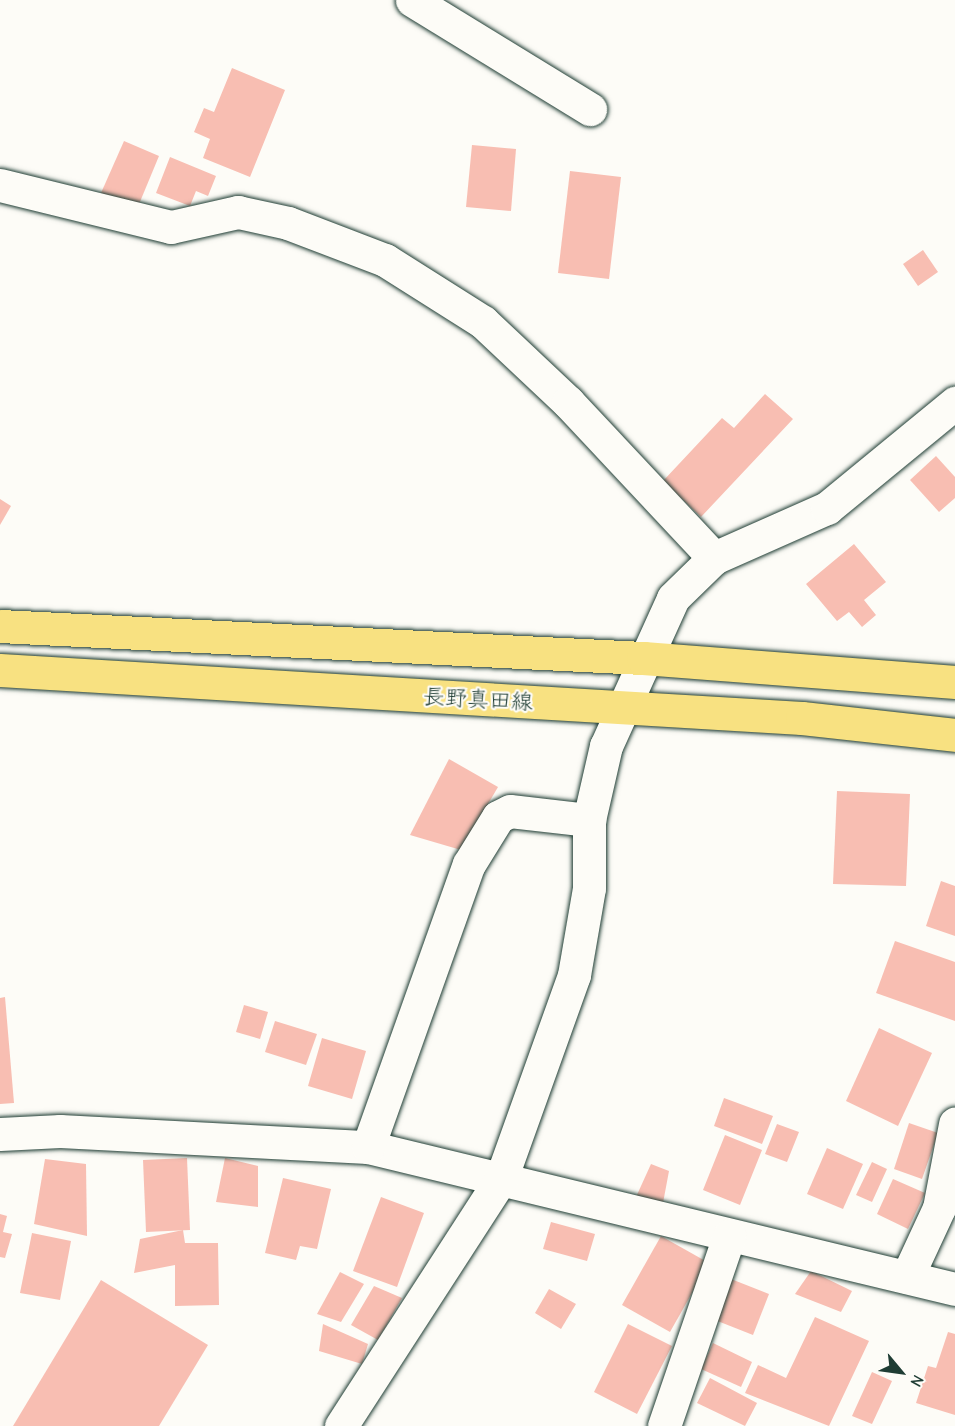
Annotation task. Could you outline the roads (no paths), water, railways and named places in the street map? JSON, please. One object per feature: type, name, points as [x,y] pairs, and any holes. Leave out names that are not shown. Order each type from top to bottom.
[{"type":"main road","points":[[0,626],[643,658],[955,682]]},
{"type":"main road","name":"長野真田線","points":[[0,670],[620,710],[802,718],[955,735]]},
{"type":"street","points":[[412,0],[590,109]]},
{"type":"street","points":[[0,185],[171,227],[238,212],[288,223],[385,260],[483,322],[568,402],[714,558]]},
{"type":"street","points":[[341,1426],[501,1179],[574,975],[589,888],[589,820],[606,746],[643,658],[673,598],[714,558],[827,508],[955,403]]},
{"type":"street","points":[[368,1147],[469,864],[498,817],[510,811],[589,820]]},
{"type":"street","points":[[907,1277],[939,1208],[955,1124]]},
{"type":"street","points":[[0,1134],[60,1131],[368,1147],[955,1289]]},
{"type":"street","points":[[664,1426],[729,1236]]}]
